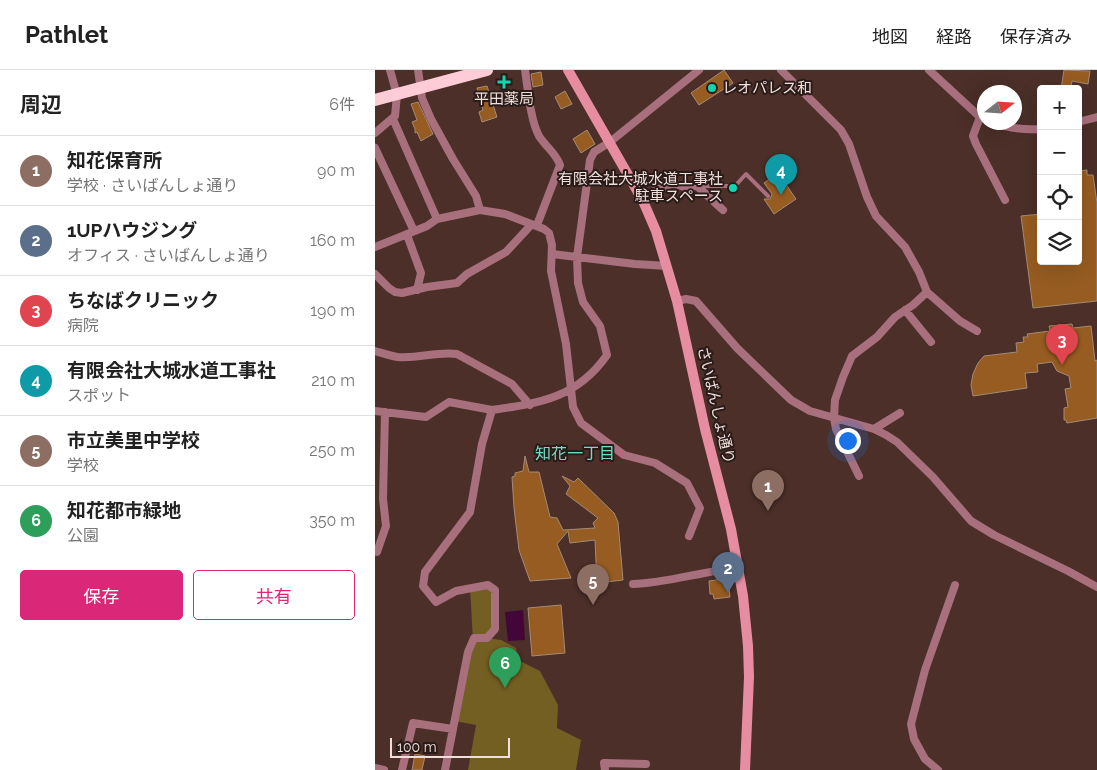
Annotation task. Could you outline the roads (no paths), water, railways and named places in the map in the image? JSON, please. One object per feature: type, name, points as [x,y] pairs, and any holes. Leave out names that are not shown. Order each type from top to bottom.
[{"type":"highway","points":[[375,100],[484,70]]},
{"type":"main road","name":"さいばんしょ通り","points":[[568,70],[641,197],[651,218],[677,301],[705,429],[731,529],[738,568],[748,646],[749,676],[745,770]]},
{"type":"street","points":[[375,133],[395,116],[397,95],[390,70]]},
{"type":"street","points":[[418,70],[422,98],[431,119],[476,196],[480,210]]},
{"type":"street","points":[[375,274],[395,292],[409,292],[457,282],[467,274],[506,252],[534,225],[560,164],[539,136],[533,118],[525,70]]},
{"type":"street","points":[[375,411],[426,417],[449,402],[492,410],[530,405],[556,398],[571,390],[600,365],[607,355],[600,326],[583,302],[578,283],[577,257],[590,160],[594,152],[610,142],[699,70]]},
{"type":"street","points":[[781,70],[841,130],[849,144],[867,197],[876,216],[905,247],[919,272],[927,292],[961,321],[977,331]]},
{"type":"street","points":[[929,70],[977,113]]},
{"type":"street","points":[[1082,121],[1097,117]]},
{"type":"street","points":[[393,119],[437,219]]},
{"type":"street","points":[[977,128],[973,136],[976,144],[1005,200]]},
{"type":"street","points":[[1022,129],[1037,128]]},
{"type":"street","points":[[375,148],[411,233],[421,273],[417,290]]},
{"type":"street","points":[[641,197],[673,183],[684,187],[697,186],[723,210]]},
{"type":"street","points":[[375,247],[427,226],[437,219],[480,210],[505,214],[534,225],[549,234],[552,254],[551,272],[566,344],[573,407],[581,423],[624,455],[655,463],[687,483],[700,508],[689,536]]},
{"type":"street","points":[[552,254],[667,266]]},
{"type":"street","points":[[859,476],[836,429],[834,418],[835,400],[852,356],[877,337],[895,318],[927,292]]},
{"type":"street","points":[[677,301],[686,299],[696,301],[737,348],[791,400],[810,411],[874,429],[897,442],[933,477],[971,522],[1097,587]]},
{"type":"street","points":[[905,310],[931,342]]},
{"type":"street","points":[[375,350],[397,357],[457,354],[512,384],[530,405]]},
{"type":"street","points":[[445,770],[467,652],[474,638],[487,638],[495,629],[495,590],[488,585],[456,591],[437,602],[423,586],[425,572],[470,512],[482,444],[492,410]]},
{"type":"street","points":[[377,552],[386,526],[383,499],[385,412]]},
{"type":"street","points":[[874,429],[900,414]]},
{"type":"street","points":[[633,584],[645,584],[693,574],[738,568]]},
{"type":"street","points":[[938,770],[925,759],[914,739],[911,724],[925,670],[955,585]]},
{"type":"street","points":[[401,770],[413,723],[453,729]]},
{"type":"street","points":[[605,770],[603,763],[646,764]]},
{"type":"street","points":[[375,768],[384,770]]},
{"type":"lane","points":[[697,186],[735,186],[746,174],[768,196]]},
{"type":"place","name":"平田薬局","points":[[504,82]]},
{"type":"place","name":"レオパレス和","points":[[712,88]]},
{"type":"place","name":"有限会社大城水道工事社 駐車スペース","points":[[733,188]]},
{"type":"place","name":"有限会社大城水道工事社","points":[[781,195]]},
{"type":"place","name":"ちなばクリニック","points":[[1062,365]]},
{"type":"place","name":"知花保育所","points":[[768,511]]},
{"type":"place","name":"1UPハウジング","points":[[728,593]]},
{"type":"place","name":"市立美里中学校","points":[[593,605]]},
{"type":"place","name":"知花都市緑地","points":[[505,688]]},
{"type":"district","name":"知花一丁目","points":[[575,453]]}]
